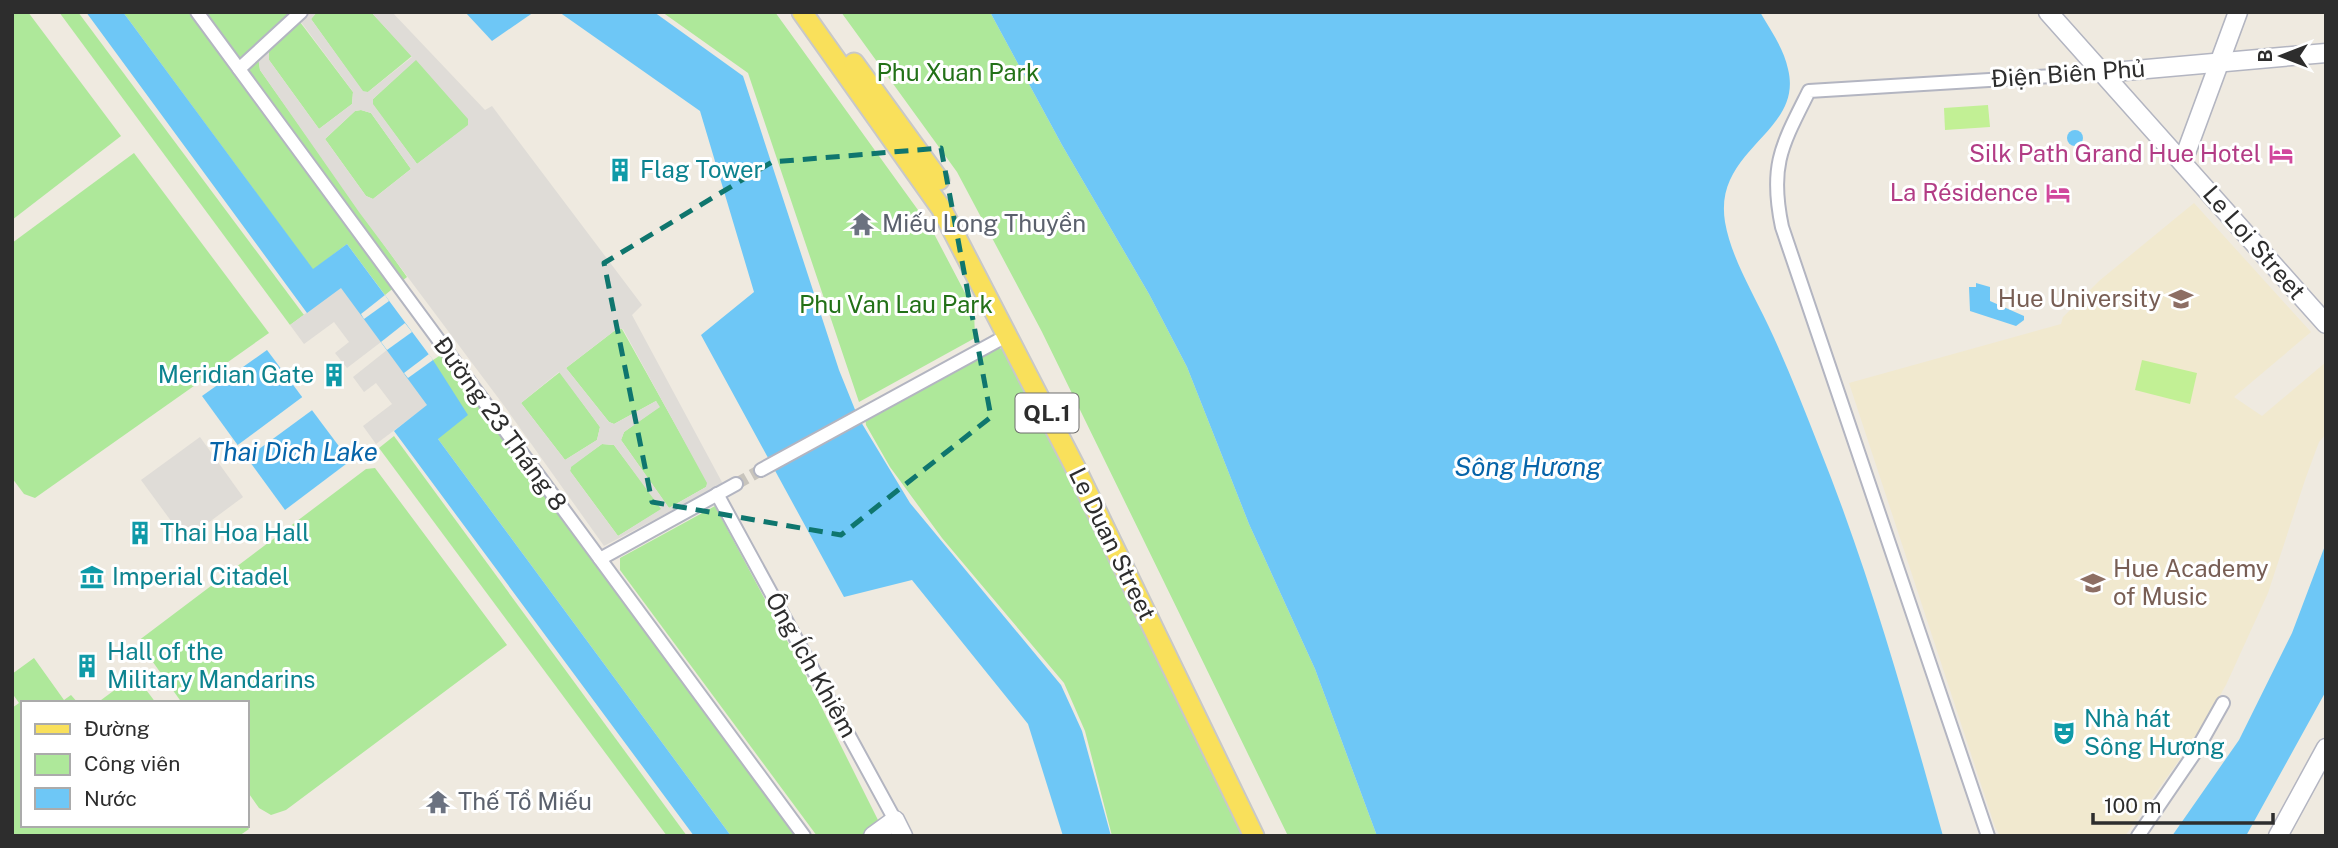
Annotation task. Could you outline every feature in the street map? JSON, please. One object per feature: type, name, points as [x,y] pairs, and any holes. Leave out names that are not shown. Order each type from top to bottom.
[{"type":"main road","name":"Le Duan Street","points":[[802,12],[925,182],[1071,430],[1266,836]]},
{"type":"main road","name":"Le Duan Street","points":[[817,12],[942,183],[1254,836]]},
{"type":"main road","name":"Le Loi Street","points":[[2048,12],[2326,324]]},
{"type":"main road","points":[[2183,161],[2238,12]]},
{"type":"main road","name":"Điện Biên Phủ","points":[[2102,73],[2326,53]]},
{"type":"main road","points":[[2278,836],[2326,748]]},
{"type":"main road","points":[[873,836],[899,828]]},
{"type":"street","name":"Đường 23 Tháng 8","points":[[197,12],[804,836]]},
{"type":"street","points":[[239,69],[301,12]]},
{"type":"street","name":"Điện Biên Phủ","points":[[1988,836],[1782,227],[1778,205],[1777,163],[1783,144],[1809,91],[2102,73]]},
{"type":"street","points":[[761,471],[1013,332]]},
{"type":"street","points":[[600,559],[736,484]]},
{"type":"street","name":"Ông Ích Khiêm","points":[[718,495],[899,828]]},
{"type":"street","points":[[2138,836],[2196,751],[2223,703]]},
{"type":"highlighted area","points":[[941,148],[991,417],[841,535],[652,502],[604,263],[772,162]]},
{"type":"shaded area","points":[[310,12],[317,12],[311,19],[363,91],[368,92],[412,57],[371,12],[392,12],[485,110],[492,106],[642,305],[632,315],[723,484],[604,546],[505,407],[359,212],[260,70],[258,56]],"holes":[[[301,22],[353,92],[352,104],[319,129],[269,60],[269,50]],[[416,60],[468,119],[468,125],[417,164],[373,104],[373,99]],[[355,111],[371,113],[411,169],[373,199],[366,196],[325,139]],[[618,328],[623,329],[707,483],[706,487],[669,508],[621,440],[624,432],[660,407],[656,401],[614,424],[609,422],[566,368]],[[559,372],[600,427],[597,440],[565,460],[521,403]],[[602,444],[614,445],[661,509],[618,536],[570,471],[571,467]]]},
{"type":"shaded area","name":"Hue Academy of Music","points":[[2194,203],[2311,332],[2234,397],[2262,416],[2326,362],[2326,434],[2319,442],[2305,480],[2268,593],[2226,685],[2195,738],[2125,836],[2000,836],[1849,383],[2061,324],[2063,317],[2099,281]]},
{"type":"shaded area","points":[[341,287],[381,342],[347,368],[335,353],[349,342],[334,322],[304,344],[290,325]]},
{"type":"shaded area","points":[[387,350],[428,405],[376,444],[363,426],[392,404],[376,383],[364,392],[353,377]]},
{"type":"shaded area","points":[[200,437],[243,497],[185,540],[141,480]]},
{"type":"green space","points":[[12,12],[28,12],[121,136],[12,220]]},
{"type":"green space","points":[[59,12],[78,12],[304,315],[290,325]]},
{"type":"green space","points":[[123,12],[310,12],[258,56],[260,70],[407,277],[385,295],[347,244],[313,270]]},
{"type":"green space","points":[[317,12],[371,12],[412,56],[368,92],[363,92],[311,19]]},
{"type":"green space","name":"Phu Van Lau Park","points":[[662,12],[775,12],[931,228],[974,310],[975,338],[859,402],[748,73]]},
{"type":"green space","name":"Phu Xuan Park","points":[[841,12],[990,12],[1062,145],[1149,294],[1187,367],[1249,524],[1315,669],[1377,836],[1288,836],[1042,332],[957,172]]},
{"type":"green space","points":[[300,22],[353,92],[352,104],[319,129],[269,60],[269,51]]},
{"type":"green space","points":[[416,59],[468,118],[469,125],[417,164],[373,105],[373,99]]},
{"type":"green space","points":[[1988,105],[1990,127],[1945,130],[1944,108]]},
{"type":"green space","points":[[355,111],[371,113],[411,169],[373,199],[366,196],[325,139]]},
{"type":"green space","points":[[134,153],[269,333],[35,498],[24,494],[12,478],[12,243]]},
{"type":"green space","points":[[618,328],[622,329],[708,483],[706,487],[669,508],[621,440],[624,432],[659,407],[656,401],[614,424],[609,422],[566,368]]},
{"type":"green space","points":[[997,348],[1004,349],[1012,356],[1244,836],[1112,836],[1085,731],[1064,683],[942,538],[890,467],[866,425],[865,417]]},
{"type":"green space","points":[[447,351],[804,836],[731,836],[438,439],[433,360]]},
{"type":"green space","points":[[2142,360],[2197,373],[2190,404],[2135,390]]},
{"type":"green space","points":[[560,372],[600,427],[597,440],[565,460],[521,403]]},
{"type":"green space","points":[[394,436],[687,836],[667,836],[379,448]]},
{"type":"green space","points":[[602,444],[614,445],[662,509],[618,536],[570,471],[571,466]]},
{"type":"green space","points":[[375,468],[507,645],[286,810],[271,815],[259,808],[248,792],[248,701],[181,701],[138,641],[366,469]]},
{"type":"green space","points":[[715,506],[807,678],[880,824],[864,836],[817,836],[620,570],[620,558]]},
{"type":"green space","points":[[34,658],[64,700],[71,695],[76,701],[21,701],[21,827],[249,829],[239,836],[12,836],[12,708],[19,703],[12,693],[12,674]]},
{"type":"green space","points":[[135,675],[154,701],[100,701]]},
{"type":"water","points":[[86,12],[123,12],[313,269],[347,244],[433,360],[468,415],[438,439],[731,836],[694,836],[394,431],[427,405],[341,288],[307,313]]},
{"type":"water","points":[[465,12],[534,12],[492,41]]},
{"type":"water","points":[[559,12],[654,12],[743,76],[839,370],[858,417],[910,503],[1061,685],[1082,731],[1111,836],[1063,836],[1028,724],[912,580],[844,597],[701,335],[754,292],[700,111]]},
{"type":"water","name":"Sông Hương","points":[[990,12],[1760,12],[1783,54],[1788,69],[1789,91],[1783,109],[1772,126],[1732,176],[1725,197],[1725,222],[1737,262],[1788,370],[1855,543],[1901,688],[1943,836],[1377,836],[1315,669],[1249,524],[1187,367],[1149,294],[1062,145]]},
{"type":"water","points":[[2072,130],[2078,130],[2083,138],[2081,144],[2072,146],[2067,141],[2067,135]]},
{"type":"water","points":[[1976,283],[1990,287],[1990,301],[2024,316],[2024,320],[2016,326],[1970,311],[1969,287],[1976,287]]},
{"type":"water","name":"Thai Dich Lake","points":[[267,350],[350,461],[285,510],[202,396]]},
{"type":"water","points":[[2326,543],[2326,691],[2246,836],[2172,836],[2239,740],[2292,633]]},
{"type":"pier","points":[[385,295],[389,301],[364,319],[361,314]]},
{"type":"pier","points":[[405,323],[412,332],[387,350],[381,342]]},
{"type":"pier","points":[[429,354],[433,360],[408,378],[404,373]]},
{"type":"pier","points":[[305,395],[315,408],[244,460],[235,447]]},
{"type":"tunnel","points":[[736,484],[761,470]]},
{"type":"place","name":"Silk Path Grand Hue Hotel","points":[[2281,154]]},
{"type":"place","name":"Flag Tower","points":[[620,170]]},
{"type":"place","name":"La Résidence","points":[[2058,193]]},
{"type":"place","name":"Miếu Long Thuyền","points":[[862,224]]},
{"type":"place","name":"Hue University","points":[[2181,299]]},
{"type":"place","name":"Meridian Gate","points":[[334,375]]},
{"type":"place","name":"Thai Hoa Hall","points":[[140,533]]},
{"type":"place","name":"Imperial Citadel","points":[[92,577]]},
{"type":"place","name":"Hue Academy of Music","points":[[2093,583]]},
{"type":"place","name":"Hall of the Military Mandarins","points":[[87,666]]},
{"type":"place","name":"Nhà hát Sông Hương","points":[[2064,733]]},
{"type":"place","name":"Thế Tổ Miếu","points":[[438,802]]}]
